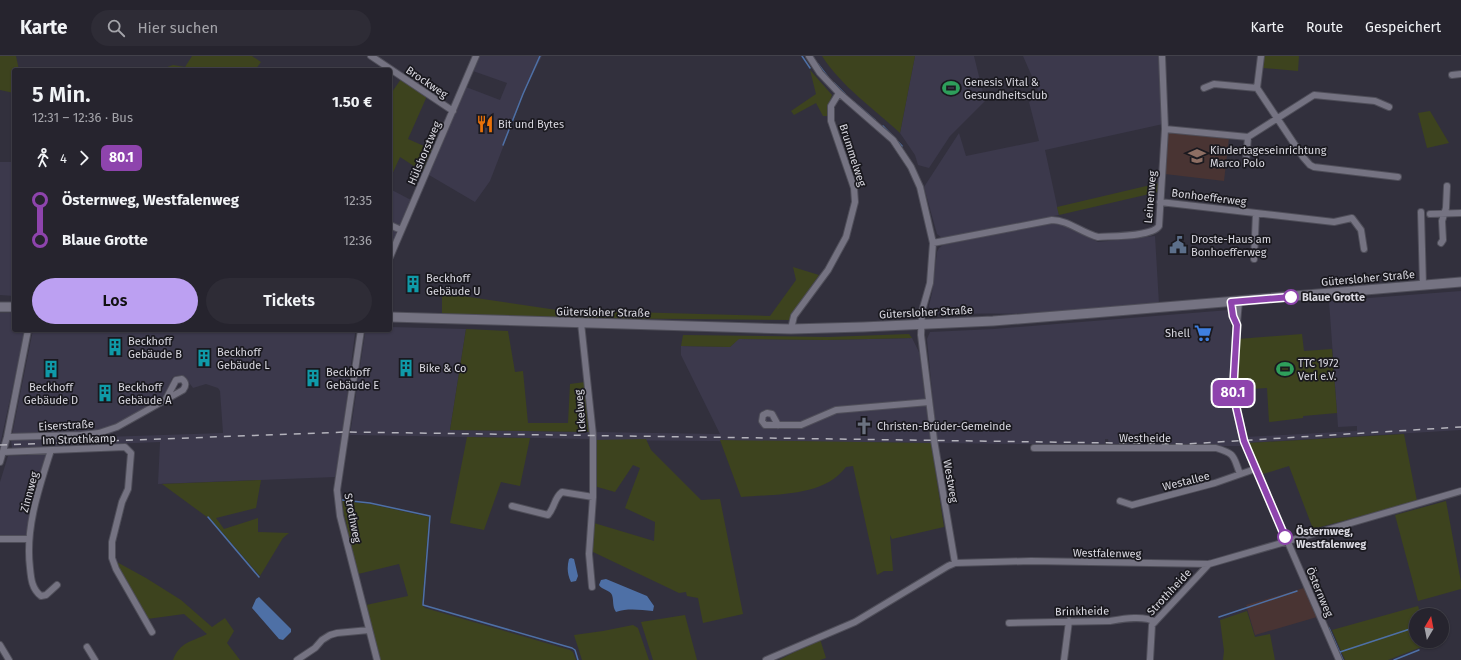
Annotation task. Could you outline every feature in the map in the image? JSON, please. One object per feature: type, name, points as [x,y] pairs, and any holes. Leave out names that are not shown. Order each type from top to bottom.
[{"type":"main road","name":"Gütersloher Straße","points":[[392,317],[791,328],[921,325],[1093,313],[1461,282]]},
{"type":"main road","points":[[0,307],[12,307]]},
{"type":"street","name":"Brockweg","points":[[371,56],[389,68]]},
{"type":"street","name":"Hülshorstweg","points":[[392,252],[476,56]]},
{"type":"street","name":"Brummelweg","points":[[809,56],[820,72],[839,93],[893,140],[911,167],[924,202],[932,243],[930,283],[922,311],[921,325]]},
{"type":"street","name":"Leinenweg","points":[[932,243],[1052,220],[1060,220],[1098,238],[1148,234],[1157,230],[1159,226],[1165,129],[1162,56]]},
{"type":"street","points":[[1261,56],[1257,88],[1302,157],[1310,165],[1314,168],[1398,178]]},
{"type":"street","name":"Brockweg","points":[[392,70],[453,111]]},
{"type":"street","points":[[1452,75],[1461,74]]},
{"type":"street","points":[[1204,88],[1214,84],[1257,88]]},
{"type":"street","name":"Brummelweg","points":[[791,328],[794,316],[828,270],[846,237],[855,202],[854,188],[831,120],[831,106],[839,93]]},
{"type":"street","points":[[1165,129],[1248,137],[1314,95],[1374,101],[1389,107]]},
{"type":"street","points":[[1246,161],[1248,137]]},
{"type":"street","points":[[1441,243],[1443,240],[1442,221],[1446,208],[1447,186]]},
{"type":"street","name":"Bonhoefferweg","points":[[1160,202],[1334,222],[1352,218],[1361,230],[1364,250]]},
{"type":"street","points":[[1421,212],[1423,286]]},
{"type":"street","name":"Bonhoefferweg","points":[[1254,259],[1256,213]]},
{"type":"street","points":[[1430,214],[1461,213]]},
{"type":"street","points":[[392,226],[401,230]]},
{"type":"street","name":"Östernweg","points":[[1235,301],[1237,325],[1233,393],[1244,441],[1339,660]]},
{"type":"street","name":"Ickelweg","points":[[581,323],[593,435],[593,497],[589,554],[592,587]]},
{"type":"street","name":"Westweg","points":[[921,325],[934,440],[955,563]]},
{"type":"street","points":[[0,462],[28,332]]},
{"type":"street","name":"Strothweg","points":[[361,332],[337,490],[340,516],[377,660]]},
{"type":"street","name":"Eiserstraße","points":[[6,437],[81,436],[99,434],[117,427],[166,399]]},
{"type":"street","points":[[778,425],[801,425],[836,410],[929,402]]},
{"type":"street","name":"Im Strothkamp","points":[[3,452],[125,447],[130,453],[128,489],[122,502],[112,542],[112,558],[116,569],[152,632]]},
{"type":"street","name":"Westheide","points":[[1034,448],[1216,448],[1229,452],[1234,457],[1240,474]]},
{"type":"street","name":"Zinnweg","points":[[51,450],[38,491],[29,539],[28,558],[31,580],[37,592],[41,596],[46,595],[56,585]]},
{"type":"street","name":"Westallee","points":[[1120,501],[1132,505],[1215,484],[1255,469]]},
{"type":"street","name":"Westfalenweg","points":[[766,660],[855,622],[955,563],[1031,561],[1209,564],[1461,491]]},
{"type":"street","points":[[512,506],[548,515],[553,510],[557,495],[562,492],[593,497]]},
{"type":"street","points":[[0,539],[29,539]]},
{"type":"street","name":"Strothheide","points":[[1150,660],[1152,625],[1209,564]]},
{"type":"street","name":"Brinkheide","points":[[1009,623],[1110,621],[1131,619],[1150,619],[1155,622]]},
{"type":"street","points":[[1064,660],[1069,621]]},
{"type":"street","points":[[297,660],[315,648],[322,640],[336,632],[369,630]]},
{"type":"street","points":[[87,647],[95,660]]},
{"type":"street","points":[[1,649],[9,660]]},
{"type":"shaded area","points":[[479,56],[542,56],[525,90],[490,181],[475,202],[429,175],[466,87],[500,100],[507,83],[473,71]]},
{"type":"shaded area","points":[[915,56],[974,56],[985,101],[950,136],[929,168],[918,165],[915,155],[900,133]]},
{"type":"shaded area","points":[[1023,56],[1160,56],[1163,124],[1045,150],[1059,215],[942,238],[937,234],[924,187],[959,133],[966,156],[1039,141],[1029,102],[1040,95]]},
{"type":"shaded area","name":"Kindertageseinrichtung Marco Polo","points":[[1168,131],[1229,138],[1224,181],[1165,174]]},
{"type":"shaded area","points":[[0,162],[12,162],[12,296],[0,295]]},
{"type":"shaded area","points":[[392,190],[411,200],[392,244]]},
{"type":"shaded area","points":[[1052,223],[1060,224],[1098,242],[1155,236],[1159,304],[1047,313],[933,314],[929,306],[937,252],[939,248],[943,245]]},
{"type":"shaded area","points":[[1461,291],[1461,430],[1247,443],[1245,437],[1357,431],[1357,426],[1338,427],[1329,301]]},
{"type":"shaded area","points":[[1229,310],[1232,343],[1230,396],[1243,446],[1109,446],[1108,439],[1105,439],[1105,445],[937,443],[927,339],[930,332],[994,329]]},
{"type":"shaded area","points":[[0,313],[12,313],[12,332],[23,332],[24,335],[0,445]]},
{"type":"shaded area","points":[[392,327],[466,329],[450,430],[590,432],[591,439],[350,435],[365,333],[392,332]]},
{"type":"shaded area","points":[[33,332],[355,333],[342,436],[335,477],[158,484],[160,442],[12,448],[11,440]],"holes":[[[181,375],[185,377],[193,388],[206,384],[218,388],[220,391],[223,433],[104,437],[162,406],[172,378],[175,376]]]},
{"type":"shaded area","points":[[912,338],[919,352],[931,443],[594,440],[594,432],[720,434],[681,355],[681,346],[730,347],[738,339],[826,340]]},
{"type":"shaded area","points":[[48,454],[28,535],[0,535],[0,482],[8,456]]},
{"type":"shaded area","points":[[1304,588],[1317,617],[1255,635],[1246,605]]},
{"type":"green space","points":[[0,56],[16,56],[19,68],[12,68],[12,93],[0,90]]},
{"type":"green space","points":[[192,56],[252,56],[261,62],[256,68],[165,68],[173,65],[185,67]]},
{"type":"green space","points":[[822,56],[915,56],[900,133],[858,97],[839,78]]},
{"type":"green space","points":[[1264,56],[1299,56],[1298,71],[1263,68]]},
{"type":"green space","points":[[810,70],[832,95],[828,106],[827,116],[823,116],[816,103],[794,115],[791,111],[816,94]]},
{"type":"green space","points":[[401,79],[427,96],[408,139],[433,150],[423,172],[400,157],[392,175],[392,92]]},
{"type":"green space","points":[[1430,111],[1449,143],[1427,148],[1418,113]]},
{"type":"green space","points":[[1159,183],[1158,192],[1059,215],[1057,207]]},
{"type":"green space","points":[[793,267],[819,275],[790,320],[584,318],[442,314],[442,293],[557,310],[770,316],[796,280]]},
{"type":"green space","points":[[466,329],[508,331],[515,372],[523,371],[528,423],[568,423],[570,384],[585,382],[590,432],[450,430]]},
{"type":"green space","points":[[909,334],[912,338],[826,340],[739,339],[730,347],[681,346],[683,335],[828,337]]},
{"type":"green space","name":"TTC 1972 Verl e.V.","points":[[1302,334],[1304,351],[1332,349],[1337,413],[1303,416],[1303,418],[1269,422],[1267,388],[1236,390],[1238,339]]},
{"type":"green space","points":[[1404,434],[1417,501],[1313,529],[1289,466],[1260,475],[1247,443]]},
{"type":"green space","points":[[467,437],[530,438],[520,486],[501,482],[484,530],[450,523]]},
{"type":"green space","points":[[646,439],[651,450],[701,500],[720,499],[743,614],[703,623],[698,598],[687,596],[686,592],[679,593],[591,551],[594,523],[654,541],[655,522],[625,508],[640,468],[633,465],[615,492],[594,486],[594,440]]},
{"type":"green space","points":[[720,440],[931,443],[944,527],[892,539],[890,535],[893,571],[884,571],[877,575],[853,466],[846,467],[837,477],[812,489],[783,494],[741,497]]},
{"type":"green space","points":[[261,480],[256,508],[216,518],[224,529],[258,518],[258,532],[289,533],[283,538],[260,576],[208,516],[207,517],[162,484]]},
{"type":"green space","points":[[341,501],[370,504],[429,517],[422,605],[425,608],[570,650],[573,652],[576,660],[380,660],[366,605],[408,596],[399,564],[358,574]]},
{"type":"green space","points":[[1446,501],[1461,589],[1418,601],[1395,515]]},
{"type":"green space","points":[[115,561],[181,600],[212,627],[225,618],[234,631],[227,643],[240,660],[173,660],[179,649],[187,643],[207,634],[184,614],[147,619],[118,570]]},
{"type":"green space","points":[[1409,609],[1409,648],[1419,648],[1388,660],[1345,660],[1332,630]]},
{"type":"green space","points":[[1247,611],[1255,637],[1270,634],[1275,660],[1223,660],[1224,651],[1220,620]]},
{"type":"green space","points":[[685,615],[697,660],[653,660],[641,622]]},
{"type":"green space","points":[[633,625],[638,628],[649,660],[582,660],[574,635]]},
{"type":"green space","points":[[820,639],[826,658],[820,660],[779,660]]},
{"type":"water","points":[[569,559],[574,559],[578,576],[576,581],[571,582],[568,568]]},
{"type":"water","points":[[606,579],[647,596],[654,606],[653,611],[630,610],[616,612],[611,593],[599,585],[601,580]]},
{"type":"water","points":[[259,597],[291,629],[291,632],[283,640],[279,639],[252,608],[256,599]]},
{"type":"waterway","points":[[503,145],[540,56]]},
{"type":"waterway","points":[[802,56],[810,68]]},
{"type":"waterway","points":[[818,64],[828,77]]},
{"type":"waterway","points":[[834,83],[845,94]]},
{"type":"waterway","points":[[854,102],[875,120]]},
{"type":"waterway","points":[[883,126],[902,146]]},
{"type":"waterway","points":[[342,500],[370,503],[430,516],[423,605],[572,648],[575,650],[578,660]]},
{"type":"waterway","points":[[208,517],[259,577]]},
{"type":"waterway","points":[[1219,617],[1297,591]]},
{"type":"waterway","points":[[1329,628],[1343,660]]},
{"type":"waterway","points":[[1340,652],[1409,629]]},
{"type":"waterway","points":[[1394,660],[1419,650]]},
{"type":"railway","points":[[0,445],[346,432],[1186,444],[1461,427]]},
{"type":"bus line","name":"80.1","points":[[1285,537],[1244,441],[1233,393],[1237,325],[1233,316],[1231,302],[1291,297]]},
{"type":"place","name":"Genesis Vital & Gesundheitsclub","points":[[951,88]]},
{"type":"place","name":"Bit und Bytes","points":[[485,124]]},
{"type":"place","name":"Kindertageseinrichtung Marco Polo","points":[[1197,156]]},
{"type":"place","name":"Droste-Haus am Bonhoefferweg","points":[[1178,245]]},
{"type":"place","name":"Beckhoff Gebäude U","points":[[413,284]]},
{"type":"place","name":"Blaue Grotte","points":[[1291,297]]},
{"type":"place","name":"Shell","points":[[1203,333]]},
{"type":"place","name":"Beckhoff Gebäude B","points":[[115,347]]},
{"type":"place","name":"Beckhoff Gebäude L","points":[[204,358]]},
{"type":"place","name":"Bike & Co","points":[[406,368]]},
{"type":"place","name":"Beckhoff Gebäude D","points":[[51,369]]},
{"type":"place","name":"TTC 1972 Verl e.V.","points":[[1285,369]]},
{"type":"place","name":"Beckhoff Gebäude E","points":[[313,378]]},
{"type":"place","name":"Beckhoff Gebäude A","points":[[105,393]]},
{"type":"place","name":"Christen-Brüder-Gemeinde","points":[[864,426]]},
{"type":"place","name":"Östernweg, Westfalenweg","points":[[1285,537]]}]
